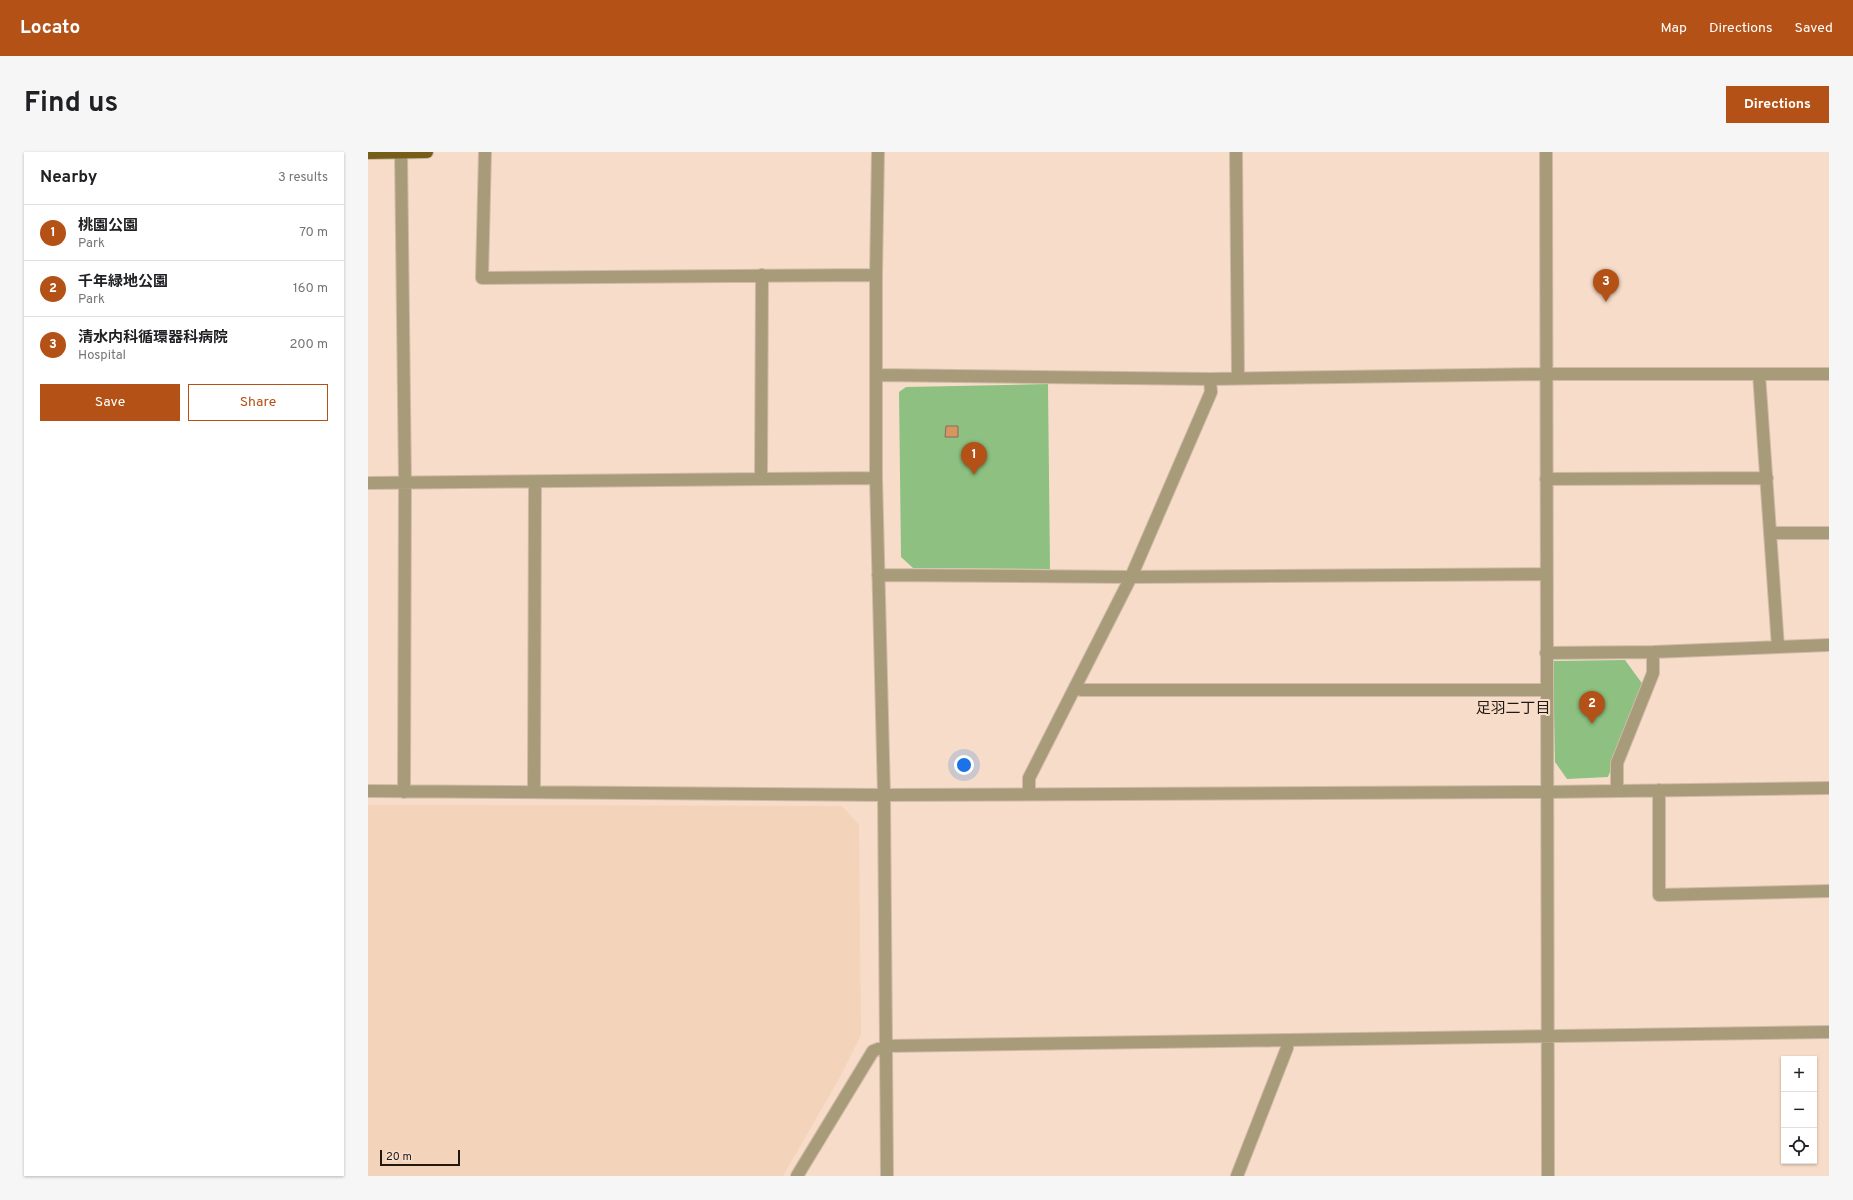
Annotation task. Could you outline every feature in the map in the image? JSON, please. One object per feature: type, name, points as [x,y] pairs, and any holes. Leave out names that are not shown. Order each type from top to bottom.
[{"type":"main road","points":[[368,153],[427,152]]},
{"type":"street","points":[[401,152],[405,482],[404,792]]},
{"type":"street","points":[[485,152],[482,278],[876,274]]},
{"type":"street","points":[[878,152],[876,274],[876,478],[884,795],[887,1176]]},
{"type":"street","points":[[1236,152],[1238,378]]},
{"type":"street","points":[[1546,152],[1548,1176]]},
{"type":"street","points":[[761,479],[762,275]]},
{"type":"street","points":[[877,375],[1210,379],[1546,374],[1829,374]]},
{"type":"street","points":[[1759,374],[1778,647]]},
{"type":"street","points":[[1029,794],[1029,778],[1130,577],[1211,392],[1210,379]]},
{"type":"street","points":[[368,483],[876,478]]},
{"type":"street","points":[[1546,479],[1766,478]]},
{"type":"street","points":[[534,792],[535,482]]},
{"type":"street","points":[[1770,533],[1829,533]]},
{"type":"street","points":[[878,575],[1130,577],[1546,574]]},
{"type":"street","points":[[1546,653],[1652,652],[1829,645]]},
{"type":"street","points":[[1617,791],[1617,763],[1653,673],[1652,652]]},
{"type":"street","points":[[1075,687],[1081,690],[1546,690]]},
{"type":"street","points":[[368,791],[884,795],[1548,792],[1829,788]]},
{"type":"street","points":[[1659,790],[1659,895],[1829,891]]},
{"type":"street","points":[[797,1176],[873,1051],[886,1046],[1829,1032]]},
{"type":"street","points":[[1237,1176],[1287,1048],[1288,1040]]},
{"type":"shaded area","points":[[368,805],[842,806],[859,825],[861,1035],[839,1079],[783,1176],[368,1176]]},
{"type":"green space","points":[[1048,384],[1050,569],[913,568],[901,557],[899,392],[906,387]]},
{"type":"green space","points":[[1625,660],[1644,686],[1608,777],[1567,779],[1555,762],[1553,661]]},
{"type":"building","points":[[946,426],[958,426],[958,437],[945,437]]},
{"type":"place","name":"清水内科循環器科病院","points":[[1606,302]]},
{"type":"place","name":"桃園公園","points":[[974,475]]},
{"type":"place","name":"千年緑地公園","points":[[1592,724]]},
{"type":"district","name":"足羽二丁目","points":[[1513,708]]}]
